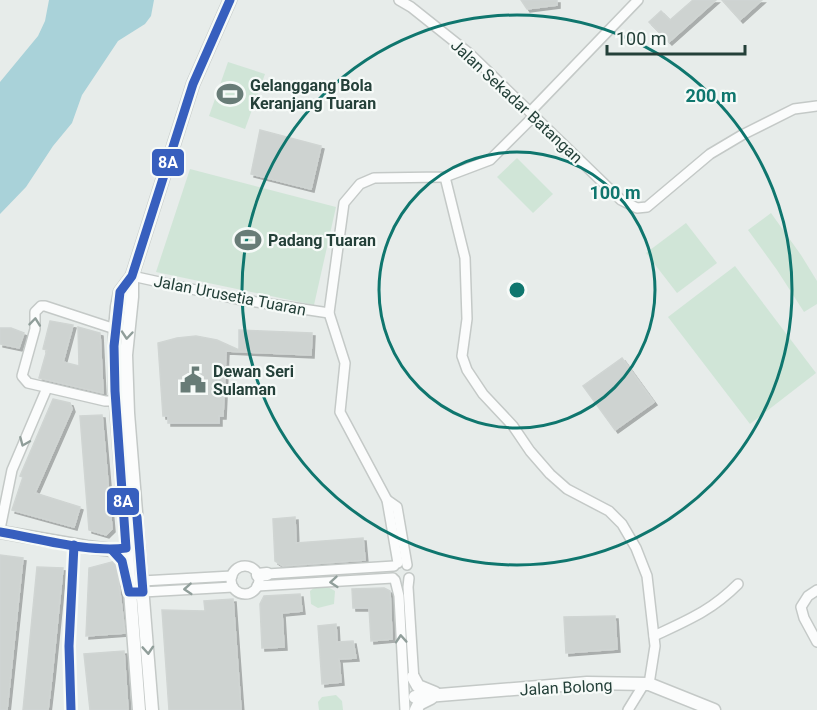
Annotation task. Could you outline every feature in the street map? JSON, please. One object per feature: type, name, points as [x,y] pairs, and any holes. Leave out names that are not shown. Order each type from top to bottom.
[{"type":"street","points":[[152,710],[128,413],[127,332],[132,297],[132,276],[193,84],[230,0]]},
{"type":"street","name":"Jalan Sekadar Batangan","points":[[399,0],[470,54],[621,200],[637,208],[647,207],[710,154],[742,135],[794,110],[817,106]]},
{"type":"street","points":[[400,564],[387,500],[340,412],[345,363],[329,313],[344,203],[360,184],[374,178],[445,177],[495,157],[638,0]]},
{"type":"street","points":[[445,177],[465,258],[467,319],[462,356],[467,370],[483,394],[513,426],[550,474],[567,489],[609,511],[622,524],[636,548],[647,576],[655,646],[646,684],[628,710]]},
{"type":"street","points":[[132,276],[120,292],[115,329],[115,401],[139,710]]},
{"type":"street","name":"Jalan Urusetia Tuaran","points":[[132,276],[237,299],[329,313]]},
{"type":"street","points":[[115,329],[45,306],[37,308],[35,329],[22,376],[25,382],[47,388],[105,401],[115,401]]},
{"type":"street","points":[[47,388],[12,470],[0,531],[112,550],[139,548]]},
{"type":"street","points":[[112,550],[122,561],[129,590]]},
{"type":"street","points":[[400,564],[391,571],[399,596],[410,697],[416,710]]},
{"type":"street","points":[[261,578],[400,564],[411,570],[408,587],[413,677],[405,710]]},
{"type":"street","points":[[261,578],[254,590],[246,594],[238,592],[233,587],[232,576],[243,566],[252,568],[261,578],[394,579],[404,582],[409,578]]},
{"type":"street","points":[[129,590],[232,576]]},
{"type":"street","points":[[654,636],[705,612],[720,602],[738,584]]},
{"type":"street","points":[[143,587],[233,587]]},
{"type":"street","points":[[817,590],[808,596],[801,608],[817,642]]},
{"type":"street","points":[[413,677],[418,686],[442,696]]},
{"type":"street","name":"Jalan Bolong","points":[[410,697],[587,683],[646,684],[714,710]]},
{"type":"street","points":[[416,710],[419,704],[426,699],[442,696]]},
{"type":"green space","points":[[228,62],[265,74],[245,129],[209,116]]},
{"type":"green space","points":[[517,158],[553,194],[533,213],[497,177]]},
{"type":"green space","name":"Padang Tuaran","points":[[190,169],[336,207],[314,305],[156,272]]},
{"type":"green space","points":[[771,213],[817,281],[817,304],[804,312],[748,230]]},
{"type":"green space","points":[[686,223],[717,263],[677,293],[646,253]]},
{"type":"green space","points":[[735,266],[816,373],[750,424],[668,317]]},
{"type":"green space","points":[[315,587],[328,587],[335,591],[334,604],[318,608],[311,604],[310,591]]},
{"type":"green space","points":[[336,695],[342,701],[343,710],[319,710],[318,702],[322,697]]},
{"type":"water","points":[[49,0],[154,0],[151,16],[145,24],[118,41],[82,95],[72,123],[53,146],[26,187],[0,214],[0,82],[38,36],[45,21]]},
{"type":"building","points":[[521,0],[557,0],[557,5],[527,9]]},
{"type":"building","points":[[693,0],[716,0],[669,42],[649,22],[661,11],[670,20]]},
{"type":"building","points":[[722,0],[762,0],[740,20]]},
{"type":"building","points":[[260,130],[321,146],[311,189],[251,174]]},
{"type":"building","points":[[50,321],[73,325],[63,362],[79,366],[78,327],[100,333],[103,393],[39,378],[47,350],[43,349]]},
{"type":"building","points":[[0,328],[11,328],[24,333],[19,348],[0,344]]},
{"type":"building","name":"Dewan Seri Sulaman","points":[[239,330],[312,333],[311,355],[226,351],[223,416],[219,416],[219,423],[168,423],[168,416],[163,416],[158,343],[196,336],[217,340],[239,350]]},
{"type":"building","points":[[622,358],[654,402],[615,430],[583,386]]},
{"type":"building","points":[[53,399],[70,403],[72,409],[35,493],[80,507],[74,527],[12,510],[23,477],[20,476]]},
{"type":"building","points":[[102,415],[112,529],[106,535],[89,530],[80,416]]},
{"type":"building","points":[[295,517],[296,543],[363,538],[365,560],[283,566],[275,561],[273,519]]},
{"type":"building","points":[[0,555],[23,558],[7,710],[0,710]]},
{"type":"building","points":[[116,561],[125,633],[86,636],[89,568]]},
{"type":"building","points":[[37,567],[63,568],[48,710],[23,710]]},
{"type":"building","points":[[384,588],[390,591],[392,639],[371,641],[369,608],[353,608],[352,589]]},
{"type":"building","points":[[300,594],[302,611],[282,613],[284,647],[262,648],[260,604],[264,596]]},
{"type":"building","points":[[233,599],[241,710],[169,710],[162,610],[205,611],[204,601]]},
{"type":"building","points":[[615,616],[617,649],[566,653],[564,617]]},
{"type":"building","points":[[336,624],[337,642],[353,641],[356,658],[339,659],[341,682],[322,684],[318,626]]},
{"type":"building","points":[[124,651],[128,710],[90,710],[84,654]]},
{"type":"transit line","name":"8A","points":[[0,532],[80,547],[126,548],[115,391],[114,346],[120,292],[132,276],[193,84],[230,0]]},
{"type":"transit line","name":"8A","points":[[112,550],[122,561],[129,592],[143,592],[137,517]]},
{"type":"transit line","name":"8A","points":[[71,710],[69,646],[74,545]]},
{"type":"place","name":"Gelanggang Bola Keranjang Tuaran","points":[[230,94]]},
{"type":"place","name":"Padang Tuaran","points":[[248,240]]},
{"type":"place","name":"Dewan Seri Sulaman","points":[[193,380]]}]
